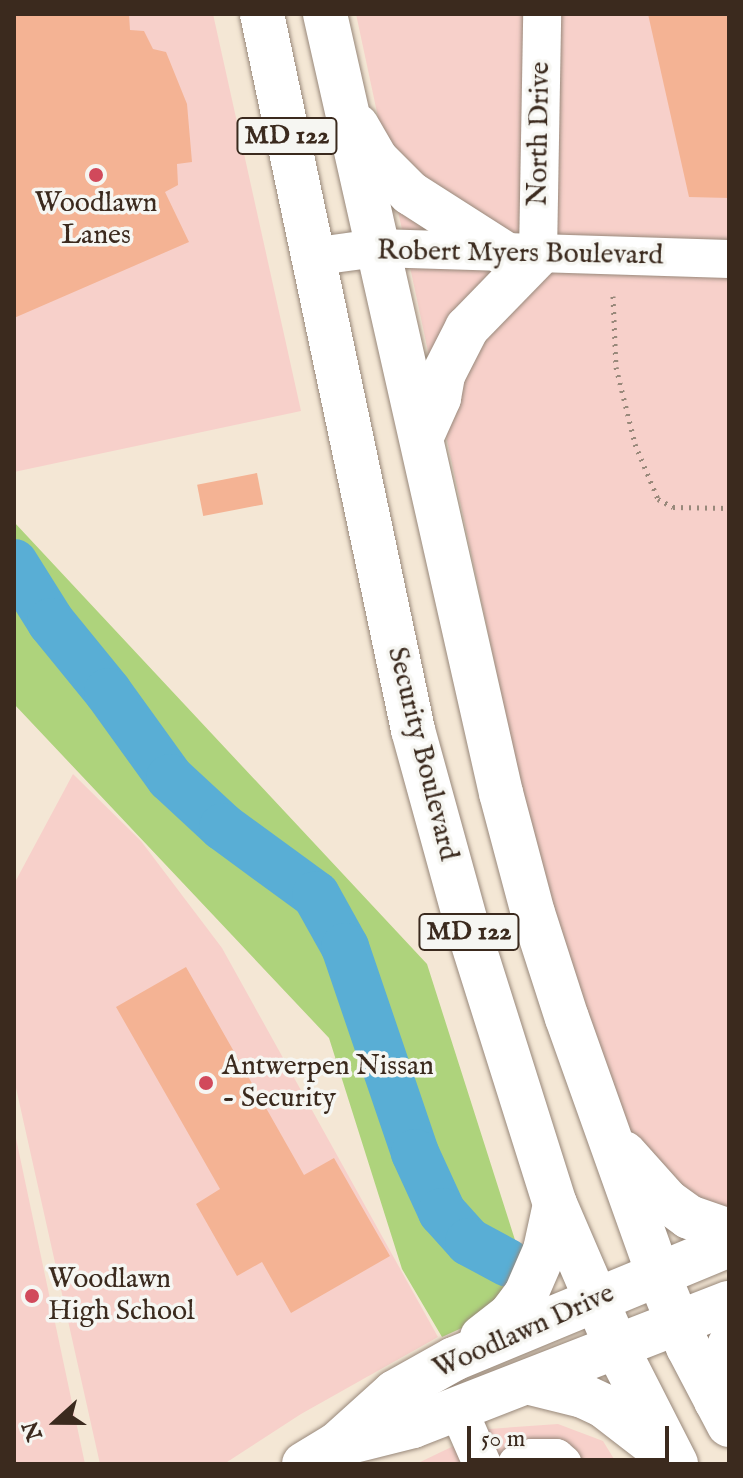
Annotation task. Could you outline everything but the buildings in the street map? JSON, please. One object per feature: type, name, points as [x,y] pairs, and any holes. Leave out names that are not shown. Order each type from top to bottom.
[{"type":"main road","name":"Security Boulevard","points":[[262,14],[413,730],[485,991],[555,1204],[617,1348],[675,1463]]},
{"type":"main road","name":"MD 122","points":[[325,14],[501,793],[543,943],[658,1274],[678,1324],[723,1413]]},
{"type":"main road","points":[[345,107],[377,160],[410,193],[521,254],[467,328],[443,375],[435,410],[422,436]]},
{"type":"main road","points":[[608,1136],[667,1201],[689,1217],[729,1231]]},
{"type":"main road","points":[[454,1359],[511,1314],[526,1294],[541,1262],[555,1204]]},
{"type":"main road","name":"Woodlawn Drive","points":[[328,1458],[395,1392],[454,1359],[729,1245]]},
{"type":"main road","name":"Woodlawn Drive","points":[[328,1458],[530,1383],[729,1303]]},
{"type":"main road","points":[[723,1413],[729,1346]]},
{"type":"main road","points":[[530,1383],[583,1396],[604,1406],[675,1463]]},
{"type":"street","name":"North Drive","points":[[521,254],[542,14]]},
{"type":"street","name":"Robert Myers Boulevard","points":[[311,257],[377,248],[729,259]]},
{"type":"street","points":[[458,1409],[482,1464]]},
{"type":"street","points":[[517,1464],[532,1458],[556,1458],[563,1464]]},
{"type":"path","points":[[613,296],[616,367],[635,444],[658,499],[673,507],[729,508]]},
{"type":"shaded area","points":[[14,14],[213,14],[301,411],[14,472]]},
{"type":"shaded area","points":[[356,14],[729,14],[729,1222],[651,1181],[615,1105],[530,829]]},
{"type":"shaded area","points":[[73,774],[141,841],[222,948],[438,1337],[301,1414],[224,1464],[100,1464],[14,1079],[14,884]]},
{"type":"shaded area","name":"Woodlawn High School","points":[[14,1129],[85,1464],[14,1464]]},
{"type":"shaded area","points":[[558,1424],[603,1441],[617,1464],[416,1464],[489,1429]]},
{"type":"green space","points":[[14,522],[427,964],[515,1240],[511,1270],[498,1298],[464,1327],[442,1337],[402,1269],[329,1038],[14,704]]},
{"type":"waterway","points":[[14,563],[51,622],[108,692],[170,778],[223,827],[316,895],[345,947],[415,1153],[442,1212],[469,1242],[508,1263]]},
{"type":"place","name":"Woodlawn Lanes","points":[[96,175]]},
{"type":"place","name":"Antwerpen Nissan - Security","points":[[206,1083]]},
{"type":"place","name":"Woodlawn High School","points":[[32,1296]]}]
